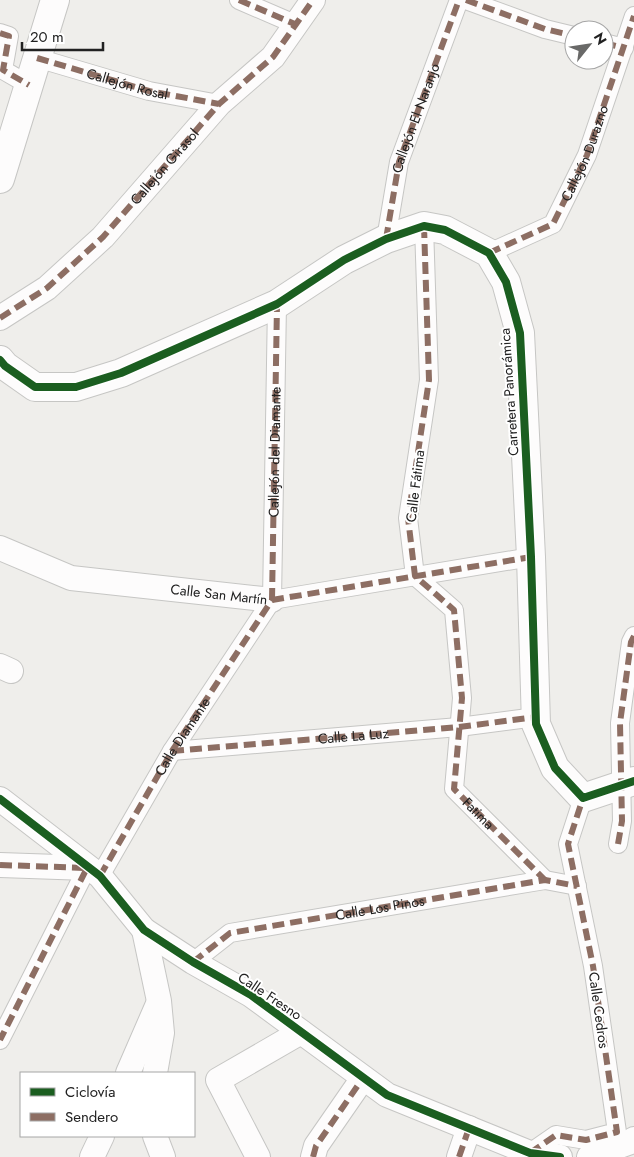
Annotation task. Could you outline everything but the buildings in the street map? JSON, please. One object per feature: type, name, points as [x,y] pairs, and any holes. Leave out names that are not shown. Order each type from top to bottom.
[{"type":"street","points":[[0,179],[55,0]]},
{"type":"street","points":[[239,0],[297,25]]},
{"type":"street","name":"Callejón Girasol","points":[[0,318],[47,288],[102,237],[219,104],[273,58],[313,0]]},
{"type":"street","name":"Callejón El Naranjo","points":[[386,239],[399,162],[459,0]]},
{"type":"street","points":[[466,0],[545,29],[564,34]]},
{"type":"street","name":"Callejón Durazno","points":[[489,253],[553,224],[587,155],[634,16]]},
{"type":"street","points":[[0,33],[9,36],[3,70],[29,85]]},
{"type":"street","points":[[614,46],[624,48]]},
{"type":"street","name":"Callejón Rosal","points":[[37,58],[149,90],[219,104]]},
{"type":"street","points":[[0,360],[5,366],[35,387],[76,387],[121,373],[277,304],[344,260],[386,239],[424,226],[445,230],[489,253]]},
{"type":"street","name":"Calle Fátima","points":[[415,576],[408,518],[429,380],[424,226]]},
{"type":"street","name":"Carretera Panorámica","points":[[489,253],[506,282],[520,333],[536,724],[554,768],[583,798]]},
{"type":"street","name":"Callejón del Diamante","points":[[272,600],[277,304]]},
{"type":"street","name":"Calle San Martín","points":[[0,548],[71,578],[272,600],[530,557]]},
{"type":"street","points":[[415,576],[454,610],[462,698],[459,727]]},
{"type":"street","name":"Calle Diamante","points":[[0,1040],[94,872],[272,600]]},
{"type":"street","points":[[618,844],[628,783],[620,723],[631,642],[634,636]]},
{"type":"street","name":"Calle La Luz","points":[[172,751],[459,727],[536,717]]},
{"type":"street","name":"Fatima","points":[[459,727],[454,789],[545,880]]},
{"type":"street","points":[[583,798],[628,783]]},
{"type":"street","name":"Calle Cedros","points":[[530,1153],[556,1135],[586,1140],[616,1132],[593,966],[568,844],[583,798]]},
{"type":"street","name":"Calle Fresno","points":[[0,799],[94,872],[144,930],[193,962],[251,995],[387,1095],[530,1153],[560,1157]]},
{"type":"street","points":[[0,865],[94,872]]},
{"type":"street","name":"Calle Los Pinos","points":[[193,962],[230,933],[545,880],[577,886]]},
{"type":"street","points":[[144,930],[159,1001],[162,1033],[155,1072]]},
{"type":"street","points":[[128,1072],[159,1001]]},
{"type":"street","points":[[258,1157],[218,1080],[301,1032]]},
{"type":"street","points":[[313,1157],[316,1146],[363,1078]]},
{"type":"street","points":[[459,1157],[468,1128]]},
{"type":"street","points":[[92,1157],[102,1137]]},
{"type":"street","points":[[155,1137],[164,1157]]},
{"type":"street","points":[[589,1157],[634,1139]]},
{"type":"marked path","points":[[239,0],[297,25]]},
{"type":"marked path","points":[[0,318],[47,288],[103,237],[219,104],[273,57],[313,0]]},
{"type":"marked path","points":[[386,239],[399,162],[459,0]]},
{"type":"marked path","points":[[466,0],[545,29],[564,34]]},
{"type":"marked path","points":[[489,253],[553,224],[587,155],[634,16]]},
{"type":"marked path","points":[[0,33],[9,36],[3,70],[29,85]]},
{"type":"marked path","points":[[614,46],[624,48]]},
{"type":"marked path","points":[[37,58],[149,91],[219,104]]},
{"type":"marked path","points":[[424,226],[429,380],[408,518],[415,576],[454,610],[462,698],[454,789],[545,880]]},
{"type":"marked path","points":[[272,600],[277,304]]},
{"type":"marked path","points":[[272,600],[531,557]]},
{"type":"marked path","points":[[100,876],[172,751],[272,600]]},
{"type":"marked path","points":[[618,844],[622,821],[620,723],[631,642],[634,636]]},
{"type":"marked path","points":[[172,751],[459,727],[536,717]]},
{"type":"marked path","points":[[530,1153],[556,1135],[586,1140],[617,1132],[593,966],[568,844],[583,798]]},
{"type":"marked path","points":[[0,865],[87,868],[0,1040]]},
{"type":"marked path","points":[[193,962],[230,933],[545,880],[577,886]]},
{"type":"marked path","points":[[313,1157],[316,1146],[363,1078]]},
{"type":"marked path","points":[[459,1157],[469,1128]]},
{"type":"cycle path","points":[[0,360],[5,366],[35,387],[76,387],[121,373],[277,304],[344,260],[386,239],[424,226],[445,230],[489,253],[506,282],[520,333],[531,557],[536,724],[555,768],[583,798],[634,781]]},
{"type":"cycle path","points":[[0,799],[100,876],[144,930],[193,962],[251,995],[387,1095],[530,1153],[560,1157]]}]
